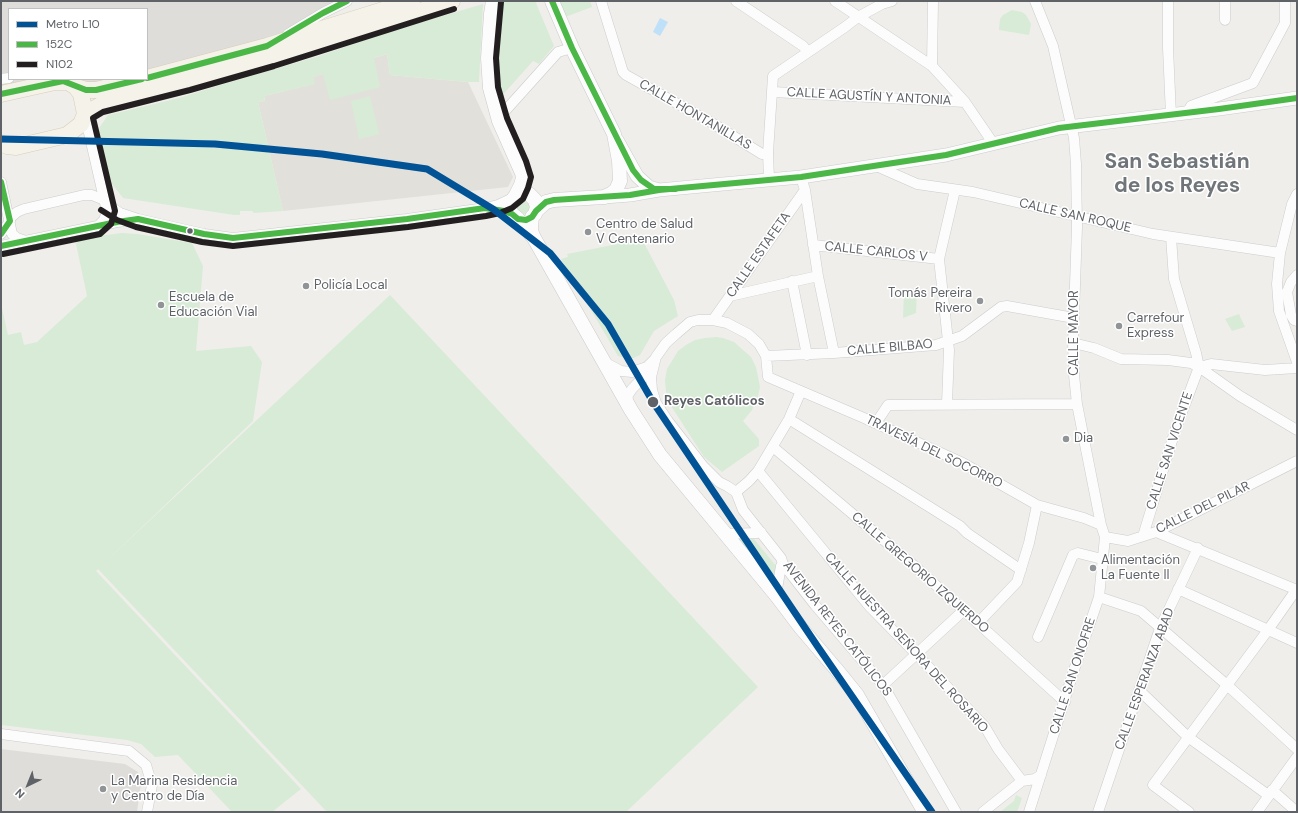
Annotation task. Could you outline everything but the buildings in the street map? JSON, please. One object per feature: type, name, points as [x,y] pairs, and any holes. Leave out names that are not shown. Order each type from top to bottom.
[{"type":"main road","points":[[148,78],[267,46],[412,1]]},
{"type":"main road","points":[[84,116],[106,102],[190,81],[272,58],[452,1]]},
{"type":"main road","points":[[493,1],[489,28],[489,73],[493,103],[523,178],[510,206],[515,217],[534,238]]},
{"type":"main road","points":[[515,217],[526,220],[546,202],[554,200],[604,197],[616,190],[620,181],[619,161],[614,134],[572,48],[552,1]]},
{"type":"main road","points":[[1,94],[63,81],[72,83],[86,90],[96,90],[138,80]]},
{"type":"main road","points":[[1,143],[7,146],[16,147],[67,135],[81,124],[84,116],[81,94],[72,83]]},
{"type":"main road","points":[[514,197],[524,193],[532,196],[537,203],[531,231],[534,238]]},
{"type":"main road","name":"AVENIDA REYES CATÓLICOS","points":[[534,238],[627,403],[660,455],[857,695],[925,812]]},
{"type":"street","points":[[323,13],[329,5],[335,1]]},
{"type":"street","points":[[267,46],[323,13],[347,1]]},
{"type":"street","name":"CALLE HONTANILLAS","points":[[600,1],[623,72],[626,75],[712,123],[762,154],[768,153]]},
{"type":"street","points":[[736,1],[803,46],[808,52]]},
{"type":"street","points":[[835,1],[932,66],[965,102],[993,143]]},
{"type":"street","points":[[769,179],[768,153],[773,76],[845,27],[869,6],[892,1]]},
{"type":"street","points":[[932,66],[933,1]]},
{"type":"street","name":"CALLE MAYOR","points":[[1035,1],[1053,46],[1074,138],[1076,164],[1076,217],[1073,343],[1076,404],[1101,525],[1105,537]]},
{"type":"street","points":[[1168,1],[1168,48],[1171,115]]},
{"type":"street","points":[[1225,1],[1225,20]]},
{"type":"street","points":[[1187,113],[1191,106],[1253,83],[1285,23],[1285,1]]},
{"type":"street","points":[[499,121],[505,111],[558,52],[572,48]]},
{"type":"street","name":"CALLE AGUSTÍN Y ANTONIA","points":[[773,92],[965,102]]},
{"type":"street","points":[[604,197],[630,195],[659,190],[801,177],[946,155],[1059,128],[1297,98]]},
{"type":"street","points":[[84,116],[107,212],[104,220],[98,226]]},
{"type":"street","points":[[614,134],[637,176],[649,187],[659,190]]},
{"type":"street","name":"CALLE SAN ROQUE","points":[[874,165],[917,184],[981,194],[1076,217],[1171,237],[1280,253]]},
{"type":"street","points":[[801,177],[818,276],[834,353]]},
{"type":"street","points":[[1,182],[12,234],[17,238],[26,241]]},
{"type":"street","name":"CALLE ESTAFETA","points":[[714,320],[804,190]]},
{"type":"street","points":[[947,404],[949,350],[939,259],[956,190]]},
{"type":"street","points":[[1297,194],[1280,253],[1277,284],[1279,311],[1297,362]]},
{"type":"street","points":[[1,234],[17,212],[84,195],[92,195],[120,213],[138,219],[204,234],[233,238],[407,219],[485,208],[498,205],[514,197]]},
{"type":"street","points":[[485,208],[498,209],[515,217]]},
{"type":"street","points":[[1,246],[138,219]]},
{"type":"street","points":[[1171,237],[1174,279],[1199,367]]},
{"type":"street","name":"CALLE CARLOS V","points":[[813,245],[939,259]]},
{"type":"street","points":[[1297,275],[1291,282],[1287,292],[1291,315],[1294,320],[1297,321]]},
{"type":"street","points":[[730,296],[818,276]]},
{"type":"street","points":[[792,281],[807,355]]},
{"type":"street","name":"CALLE BILBAO","points":[[766,356],[807,355],[936,345],[962,336],[1001,307],[1007,306],[1074,318]]},
{"type":"street","points":[[627,403],[628,395],[655,362],[666,343],[690,322],[698,320],[714,320],[727,324],[748,334],[759,344],[766,356]]},
{"type":"street","points":[[1073,343],[1094,348],[1121,359],[1168,360],[1191,363],[1240,396],[1297,430]]},
{"type":"street","name":"TRAVESÍA DEL SOCORRO","points":[[766,356],[768,377],[876,423],[962,463],[1037,505],[1084,518],[1101,525]]},
{"type":"street","points":[[604,362],[621,371],[632,372],[655,362]]},
{"type":"street","points":[[655,362],[651,377],[652,390],[656,403],[703,466],[719,482],[736,492],[758,471],[789,418],[801,391]]},
{"type":"street","points":[[1199,367],[1211,364],[1265,370],[1297,368]]},
{"type":"street","name":"CALLE SAN VICENTE","points":[[1143,536],[1175,431],[1199,367]]},
{"type":"street","points":[[876,423],[888,405],[1076,404]]},
{"type":"street","points":[[789,418],[960,526],[967,533],[1021,570]]},
{"type":"street","name":"CALLE GREGORIO IZQUIERDO","points":[[773,446],[918,569],[1065,702]]},
{"type":"street","name":"CALLE DEL PILAR","points":[[1105,537],[1128,541],[1156,532],[1297,461]]},
{"type":"street","name":"CALLE NUESTRA SEÑORA DEL ROSARIO","points":[[758,471],[860,595],[985,727],[998,749],[1022,781]]},
{"type":"street","name":"AVENIDA REYES CATÓLICOS","points":[[736,492],[743,510],[782,558],[783,564],[815,605],[883,685],[956,812]]},
{"type":"street","points":[[978,623],[1017,582],[1029,543],[1037,505]]},
{"type":"street","points":[[724,534],[757,534],[761,532]]},
{"type":"street","points":[[1156,532],[1198,548],[1296,590],[1153,785],[1189,812]]},
{"type":"street","name":"CALLE SAN ONOFRE","points":[[1030,812],[1075,667],[1100,597],[1105,537]]},
{"type":"street","name":"CALLE ESPERANZA ABAD","points":[[1098,812],[1160,628],[1198,548]]},
{"type":"street","points":[[1038,637],[1073,555],[1078,553],[1102,559]]},
{"type":"street","points":[[776,595],[781,566],[783,564]]},
{"type":"street","points":[[1178,589],[1297,643]]},
{"type":"street","points":[[1100,597],[1141,610],[1227,685],[1297,749]]},
{"type":"street","points":[[883,685],[964,610]]},
{"type":"street","points":[[1140,690],[1188,737],[1297,812]]},
{"type":"street","points":[[1,734],[129,751],[146,764],[152,785],[147,812]]},
{"type":"street","points":[[1257,812],[1270,792],[1297,757]]},
{"type":"street","points":[[983,812],[1022,781],[1035,779],[1041,776]]},
{"type":"shaded area","points":[[1,1],[335,1],[292,32],[148,78],[148,8],[8,8],[8,80],[133,80],[1,94]]},
{"type":"shaded area","points":[[387,54],[390,75],[468,82],[513,177],[508,187],[283,211],[258,102],[265,101],[264,96],[314,84],[313,77]]},
{"type":"shaded area","points":[[1,749],[125,764],[138,772],[141,783],[137,812],[1,812]]},
{"type":"green space","points":[[502,1],[537,1],[536,3],[554,46],[539,64],[533,61],[499,99],[496,48],[497,25]]},
{"type":"green space","points":[[559,1],[590,1],[592,7],[565,17]]},
{"type":"green space","points":[[483,4],[479,82],[390,75],[387,54],[374,58],[380,87],[330,100],[323,74],[313,77],[315,84],[264,96],[265,101],[258,102],[283,211],[254,213],[252,211],[240,211],[240,215],[234,215],[123,198],[112,184],[98,136],[100,127],[108,115],[179,98],[319,56],[385,33]]},
{"type":"green space","points":[[1012,10],[1022,12],[1026,15],[1031,24],[1029,35],[999,30],[1000,19],[1003,15]]},
{"type":"green space","points":[[370,96],[379,134],[359,139],[351,101]]},
{"type":"green space","points":[[522,202],[526,202],[530,208],[526,214],[522,214],[518,210],[518,206]]},
{"type":"green space","points":[[122,233],[192,243],[203,266],[196,351],[251,346],[262,362],[253,421],[96,571],[301,789],[272,812],[232,812],[178,755],[155,757],[141,744],[127,740],[1,725],[1,304],[8,335],[21,332],[24,345],[37,342],[87,296],[75,239]]},
{"type":"green space","points":[[633,241],[634,243],[643,241],[674,300],[678,316],[654,331],[640,355],[631,359],[618,356],[561,259],[568,257],[567,254]]},
{"type":"green space","points":[[904,291],[917,292],[916,313],[903,318]]},
{"type":"green space","points":[[390,295],[758,687],[626,812],[327,812],[98,569]]},
{"type":"green space","points":[[1239,314],[1245,327],[1232,331],[1225,319]]},
{"type":"green space","points":[[716,337],[734,342],[751,357],[756,367],[760,387],[752,410],[743,421],[759,439],[759,446],[722,472],[704,457],[668,401],[665,380],[667,369],[678,351],[695,340]]},
{"type":"green space","points":[[736,538],[754,539],[776,566],[774,585]]},
{"type":"green space","points":[[1016,795],[1022,798],[1017,812],[1000,812],[1014,801]]},
{"type":"water","points":[[660,18],[668,22],[660,36],[653,32]]},
{"type":"metro line","name":"L10","points":[[1,139],[215,144],[322,154],[427,169],[493,209],[550,253],[608,324],[653,402],[818,647],[932,812]]},
{"type":"transit line","name":"152C","points":[[148,78],[267,46],[323,13],[347,1]]},
{"type":"transit line","name":"152C","points":[[552,1],[572,48],[633,170],[641,180],[654,189],[676,189]]},
{"type":"transit line","name":"N102","points":[[101,210],[117,220],[136,227],[202,242],[233,246],[408,227],[486,216],[500,213],[512,208],[523,199],[531,177],[526,161],[507,118],[498,87],[496,58],[501,2]]},
{"type":"transit line","name":"N102","points":[[3,254],[100,234],[111,224],[115,211],[93,118],[103,112],[190,90],[274,66],[454,9]]},
{"type":"transit line","name":"152C","points":[[1,94],[63,81],[86,90],[96,90],[138,80]]},
{"type":"transit line","name":"152C","points":[[1,246],[138,219],[204,234],[233,238],[407,219],[485,208],[504,211],[512,214],[518,219],[526,220],[532,217],[546,202],[554,200],[630,195],[659,190],[801,177],[946,155],[1059,128],[1297,98]]},
{"type":"transit line","name":"152C","points":[[1,182],[10,221],[1,234]]},
{"type":"place","name":"Centro de Salud V Centenario","points":[[588,232]]},
{"type":"place","name":"Policía Local","points":[[306,286]]},
{"type":"place","name":"Tomás Pereira Rivero","points":[[980,301]]},
{"type":"place","name":"Escuela de Educación Vial","points":[[161,305]]},
{"type":"place","name":"Carrefour Express","points":[[1119,326]]},
{"type":"place","name":"Reyes Católicos","points":[[653,402]]},
{"type":"place","name":"Dia","points":[[1066,439]]},
{"type":"place","name":"Alimentación La Fuente II","points":[[1093,568]]},
{"type":"place","name":"La Marina Residencia y Centro de Día","points":[[103,789]]},
{"type":"district","name":"San Sebastián de los Reyes","points":[[1177,174]]}]
